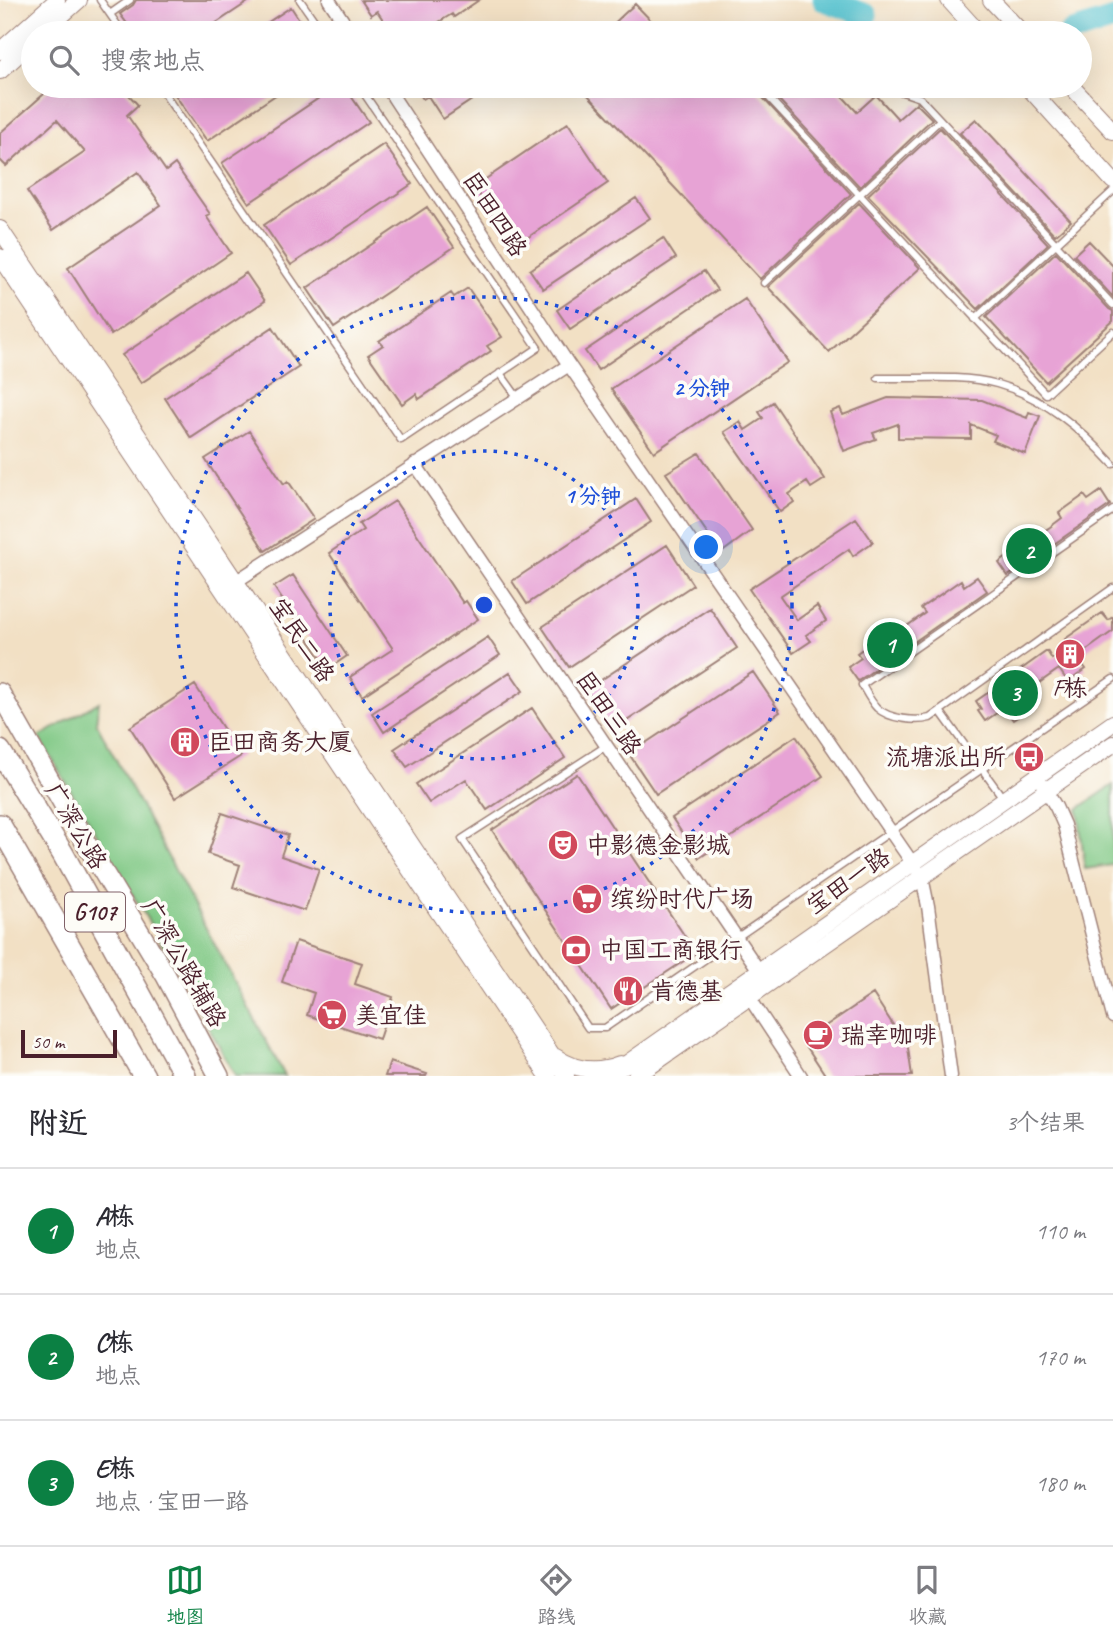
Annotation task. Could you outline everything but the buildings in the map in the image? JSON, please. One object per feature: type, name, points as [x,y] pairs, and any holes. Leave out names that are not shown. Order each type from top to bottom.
[{"type":"highway","name":"广深公路","points":[[0,751],[63,854],[186,1076]]},
{"type":"highway","name":"G107","points":[[0,825],[145,1076]]},
{"type":"main road","name":"广深公路辅路","points":[[0,693],[166,976],[219,1076]]},
{"type":"street","points":[[34,21],[57,0]]},
{"type":"street","points":[[55,21],[79,0]]},
{"type":"street","points":[[329,0],[343,21]]},
{"type":"street","points":[[948,0],[968,21]]},
{"type":"street","points":[[991,0],[1011,21]]},
{"type":"street","points":[[0,51],[21,32]]},
{"type":"street","points":[[0,71],[21,52]]},
{"type":"street","name":"臣田四路","points":[[394,98],[569,365],[917,871]]},
{"type":"street","points":[[1038,98],[1113,181]]},
{"type":"street","points":[[1082,98],[1113,131]]},
{"type":"street","name":"宝民二路","points":[[0,229],[229,585],[494,981],[544,1064],[548,1076]]},
{"type":"street","name":"宝民二路","points":[[0,257],[229,585]]},
{"type":"street","points":[[229,585],[569,365]]},
{"type":"street","name":"臣田三路","points":[[415,464],[763,978]]},
{"type":"street","name":"宝田一路","points":[[917,871],[1004,800],[1113,723]]},
{"type":"street","name":"宝田一路","points":[[637,1071],[763,978],[917,871],[1046,791],[1113,744]]},
{"type":"street","points":[[1037,776],[1064,825],[1113,1017]]},
{"type":"street","points":[[917,871],[930,919],[951,1076]]},
{"type":"street","name":"宝田一路","points":[[609,1076],[637,1071],[749,998],[763,978]]},
{"type":"street","points":[[749,998],[801,1076]]},
{"type":"street","points":[[544,1064],[572,1066],[584,1070],[637,1071]]},
{"type":"street","name":"宝民二路","points":[[544,1064],[566,1076]]},
{"type":"lane","points":[[100,0],[115,21]]},
{"type":"lane","points":[[110,14],[130,0]]},
{"type":"lane","points":[[300,0],[315,21]]},
{"type":"lane","points":[[167,98],[401,440],[538,348],[367,98]]},
{"type":"lane","points":[[769,98],[1046,394],[1113,332]]},
{"type":"lane","points":[[920,98],[1113,305]]},
{"type":"lane","points":[[764,283],[940,120]]},
{"type":"lane","points":[[975,318],[1113,191]]},
{"type":"lane","points":[[500,373],[518,398]]},
{"type":"lane","points":[[878,378],[970,380],[996,384],[1024,394],[1051,409],[1082,432],[1113,464]]},
{"type":"lane","points":[[1113,510],[862,685],[878,709],[915,721],[930,718],[1113,588]]},
{"type":"lane","points":[[606,746],[463,839],[588,1028],[605,1028],[1113,679]]},
{"type":"lane","points":[[940,710],[1004,800]]},
{"type":"green space","points":[[99,702],[96,722],[285,1076],[235,1076],[178,971],[39,737]]},
{"type":"green space","points":[[1113,785],[1113,865],[1085,869],[1078,809]]},
{"type":"waterway","points":[[824,0],[866,15]]},
{"type":"waterway","points":[[1092,26],[1113,19]]},
{"type":"place","name":"C栋","points":[[1029,551]]},
{"type":"place","name":"A栋","points":[[890,645]]},
{"type":"place","name":"F栋","points":[[1070,654]]},
{"type":"place","name":"E栋","points":[[1015,693]]},
{"type":"place","name":"臣田商务大厦","points":[[185,742]]},
{"type":"place","name":"流塘派出所","points":[[1029,757]]},
{"type":"place","name":"中影德金影城","points":[[563,845]]},
{"type":"place","name":"缤纷时代广场","points":[[587,899]]},
{"type":"place","name":"中国工商银行","points":[[576,950]]},
{"type":"place","name":"肯德基","points":[[628,991]]},
{"type":"place","name":"美宜佳","points":[[332,1015]]},
{"type":"place","name":"瑞幸咖啡","points":[[818,1035]]}]
